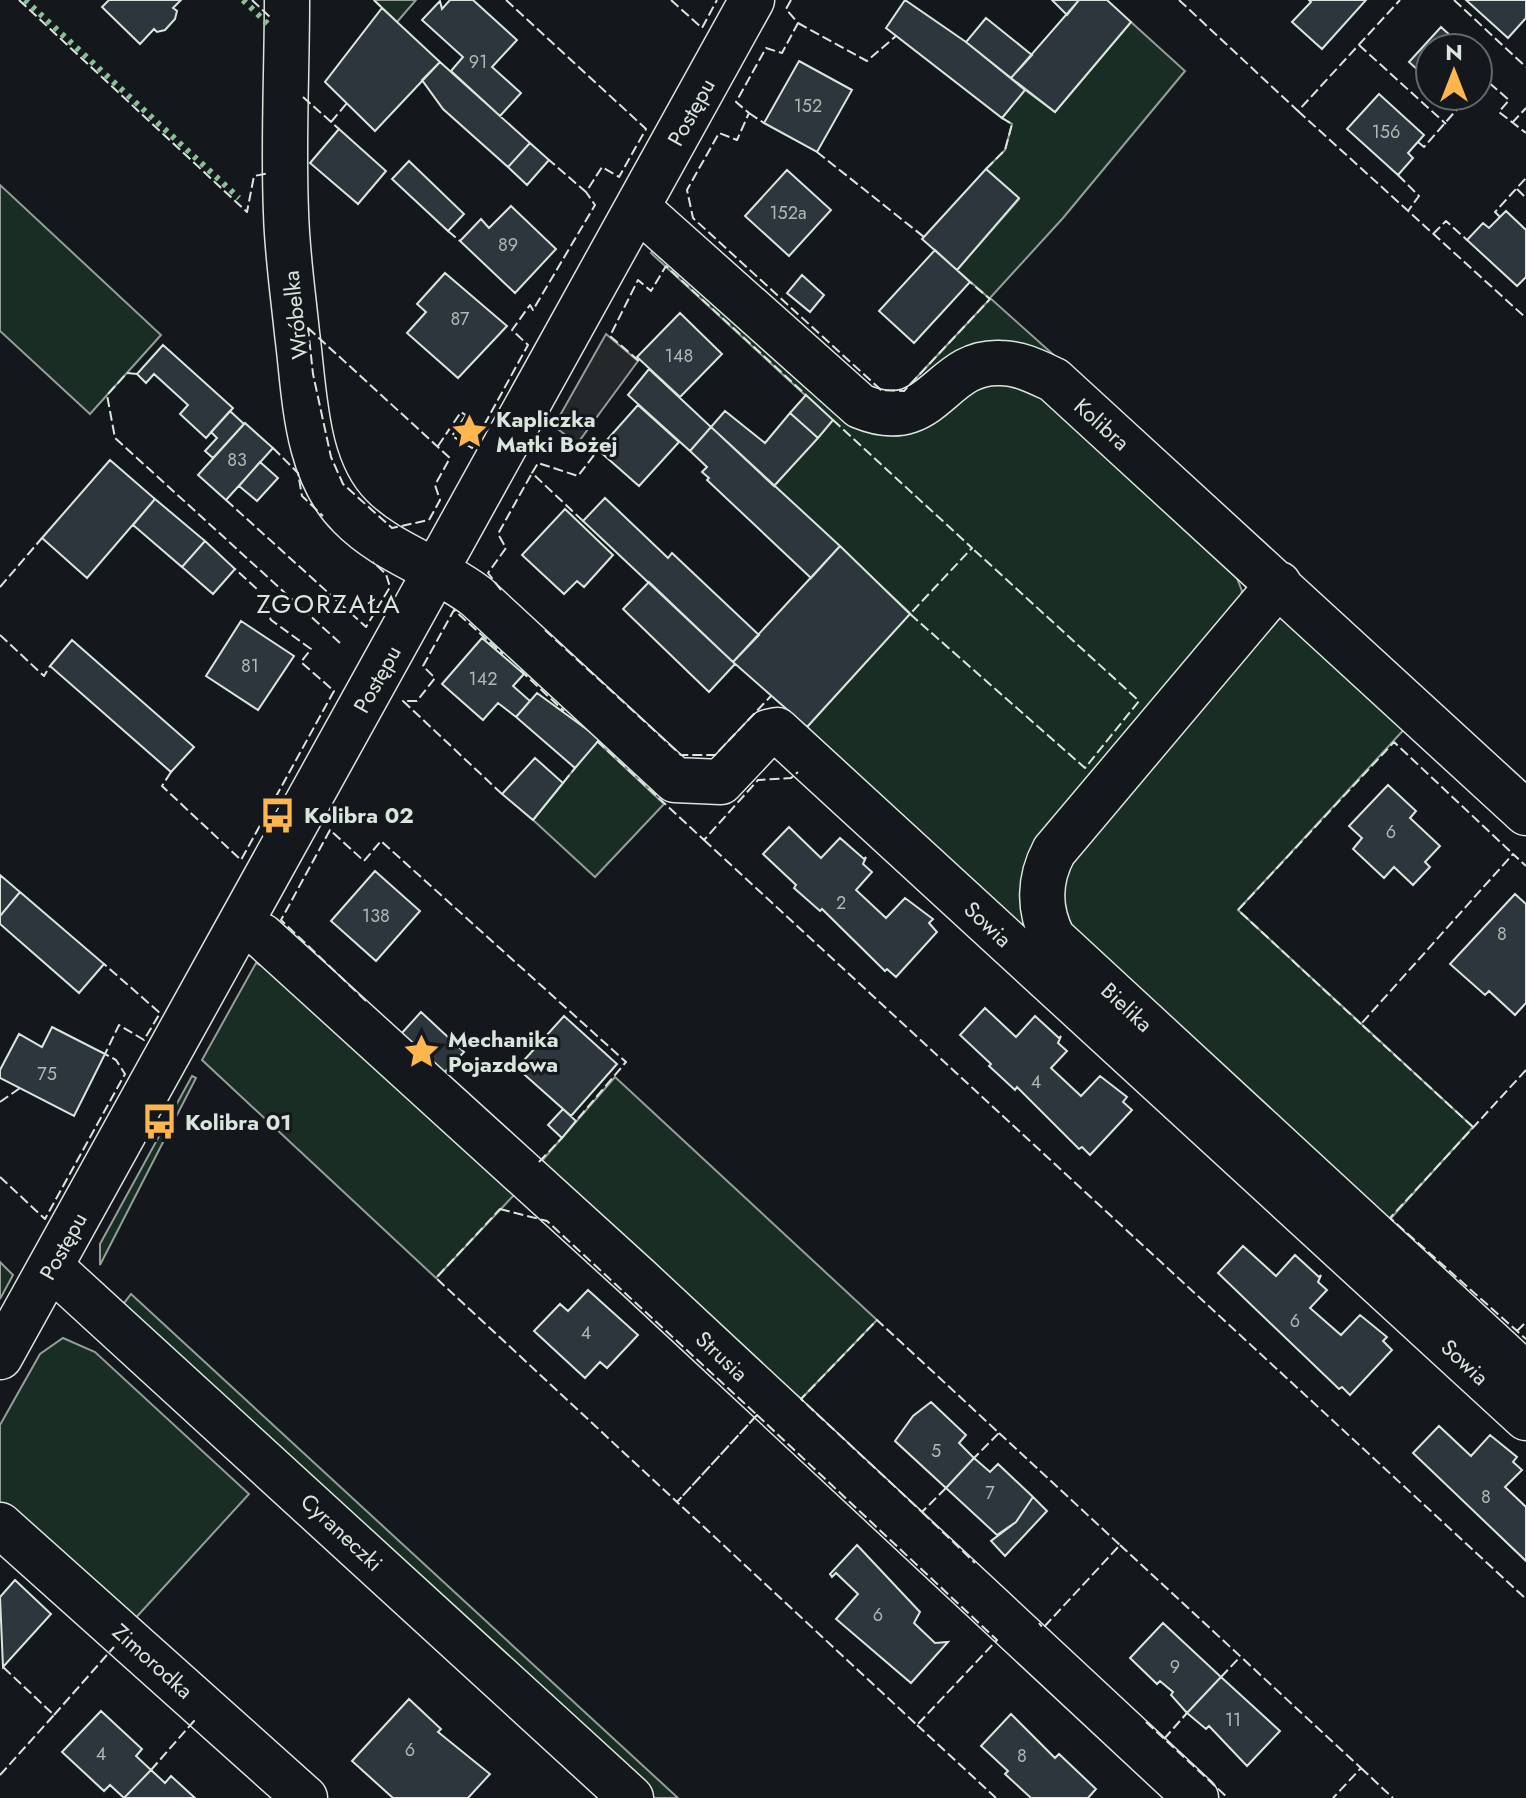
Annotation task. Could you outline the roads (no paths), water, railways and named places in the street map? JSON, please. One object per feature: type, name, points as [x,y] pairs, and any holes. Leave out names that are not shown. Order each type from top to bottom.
[{"type":"street","name":"Wróbelka","points":[[287,0],[286,212],[308,426],[324,476],[349,515],[390,548],[436,571]]},
{"type":"street","name":"Postępu","points":[[0,1357],[752,0]]},
{"type":"street","name":"Kolibra","points":[[638,208],[860,406],[871,411],[884,416],[909,413],[959,376],[999,362],[1028,368],[1054,380],[1526,813]]},
{"type":"street","name":"Sowia","points":[[436,571],[477,597],[675,780],[721,782],[768,732],[777,730],[1526,1418]]},
{"type":"street","name":"Bielika","points":[[1279,584],[1054,851],[1042,885],[1045,922],[1053,938],[1526,1375]]},
{"type":"street","name":"Strusia","points":[[240,925],[262,936],[546,1194],[1196,1798]]},
{"type":"street","name":"Cyraneczki","points":[[51,1267],[631,1798]]},
{"type":"street","name":"Zimorodka","points":[[0,1525],[305,1798]]},
{"type":"place","name":"Kapliczka Matki Bożej","points":[[470,432]]},
{"type":"place","name":"Kolibra 02","points":[[278,815]]},
{"type":"place","name":"Mechanika Pojazdowa","points":[[422,1052]]},
{"type":"place","name":"Kolibra 01","points":[[159,1122]]},
{"type":"district","name":"ZGORZAŁA","points":[[329,604]]}]
